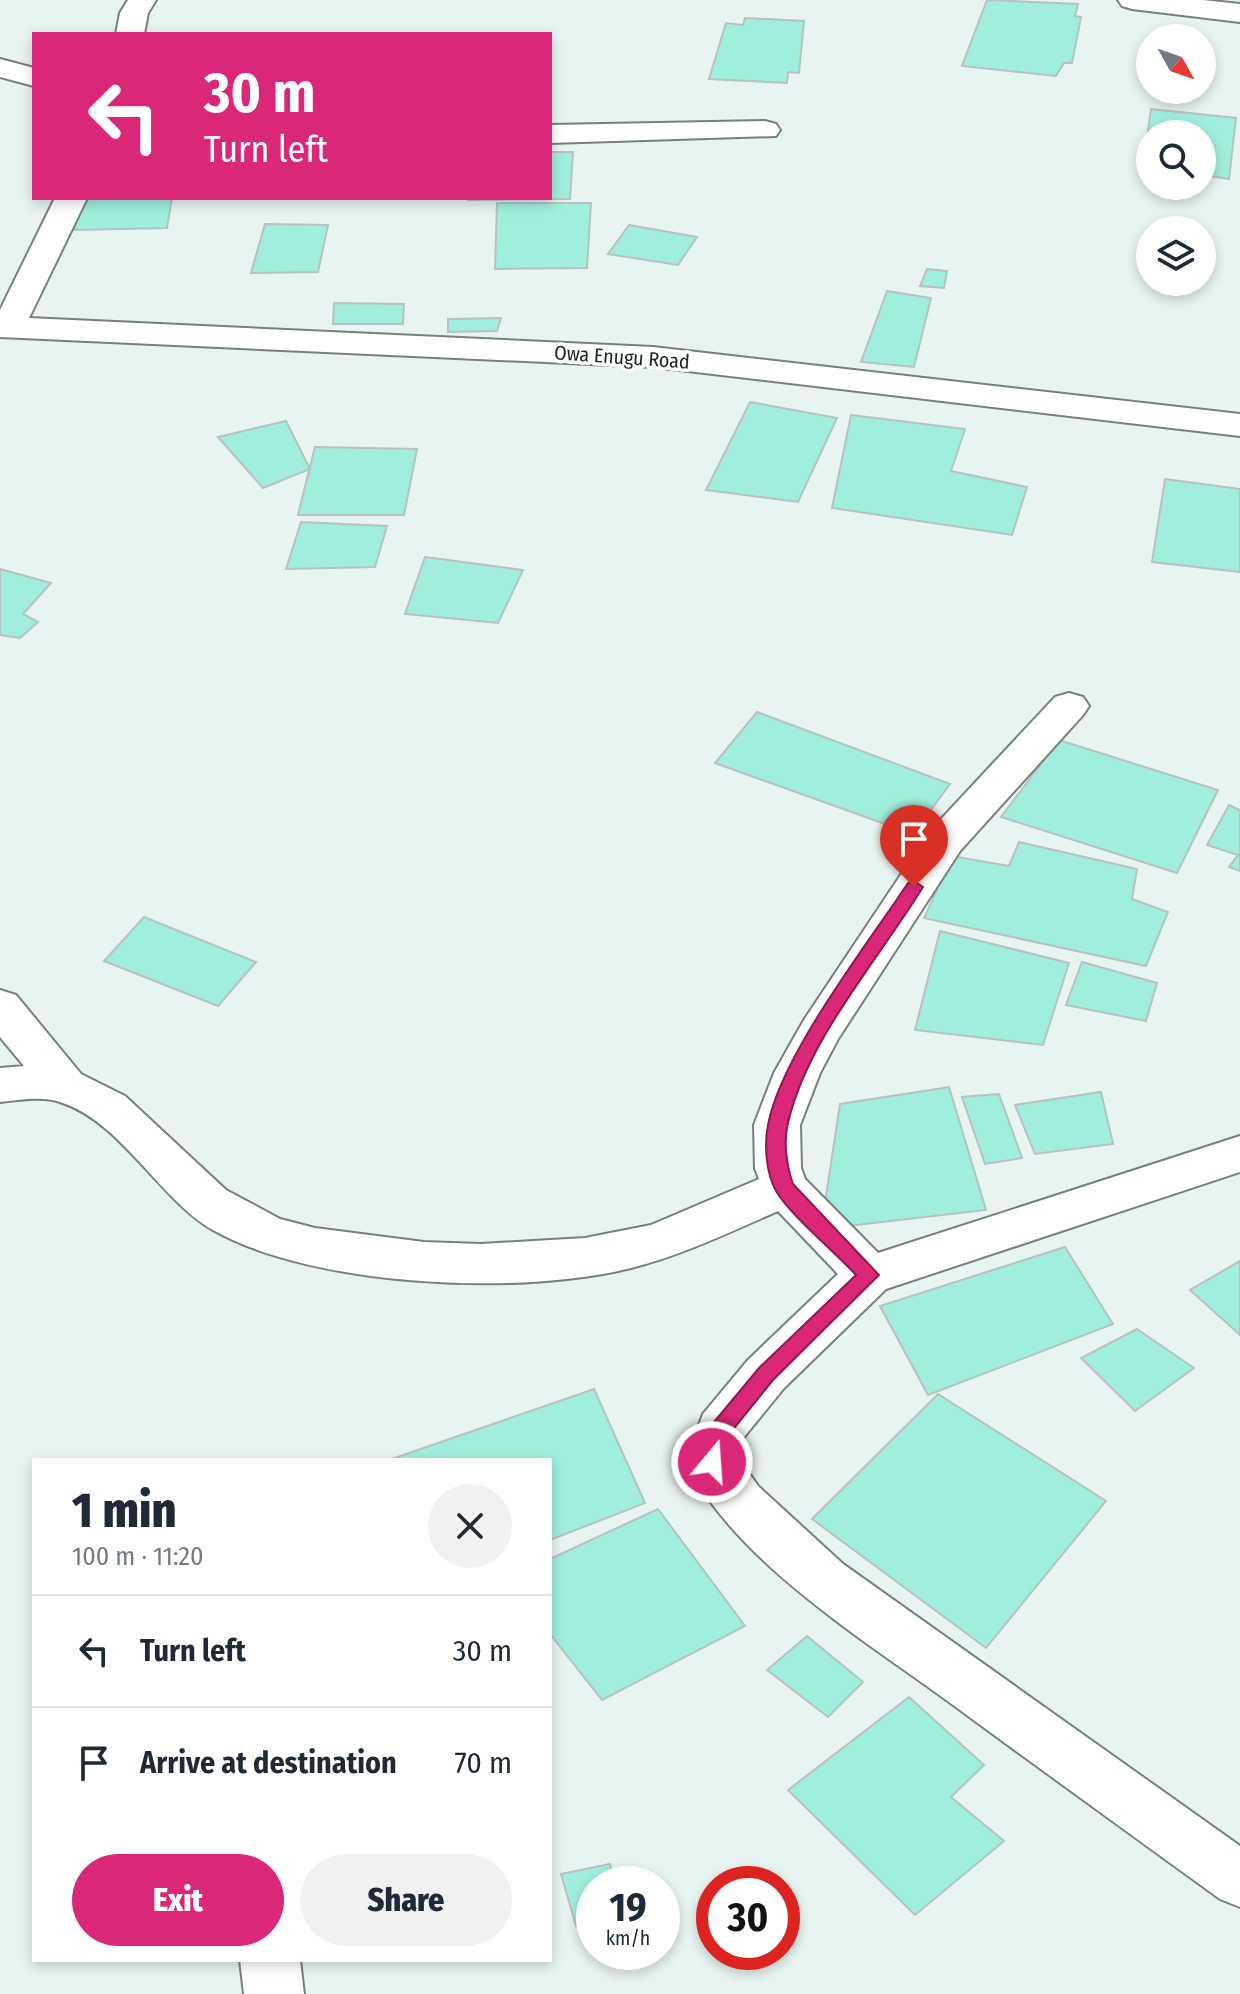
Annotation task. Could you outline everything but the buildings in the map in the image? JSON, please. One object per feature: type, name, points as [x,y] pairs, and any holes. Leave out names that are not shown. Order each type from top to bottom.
[{"type":"street","points":[[130,32],[134,13],[142,0]]},
{"type":"street","points":[[1132,0],[1240,13]]},
{"type":"street","points":[[0,68],[32,76]]},
{"type":"street","points":[[552,134],[765,130]]},
{"type":"street","points":[[4,328],[70,200]]},
{"type":"street","name":"Owa Enugu Road","points":[[4,328],[653,357],[1240,425]]},
{"type":"street","points":[[869,1275],[785,1188],[778,1168],[777,1125],[797,1073],[820,1031],[945,841],[1069,706]]},
{"type":"street","points":[[0,1006],[65,1086]]},
{"type":"street","points":[[0,1085],[65,1086],[92,1096],[203,1200],[232,1219],[272,1237],[356,1253],[446,1265],[626,1250],[669,1238],[785,1188]]},
{"type":"street","points":[[1240,1154],[869,1275],[766,1374],[721,1429],[712,1462],[740,1502],[824,1580],[1240,1880]]},
{"type":"street","points":[[270,1962],[274,1994]]},
{"type":"route","points":[[712,1462],[721,1429],[766,1374],[869,1275],[821,1229],[785,1188],[778,1168],[777,1125],[797,1073],[820,1031],[914,887]]}]
